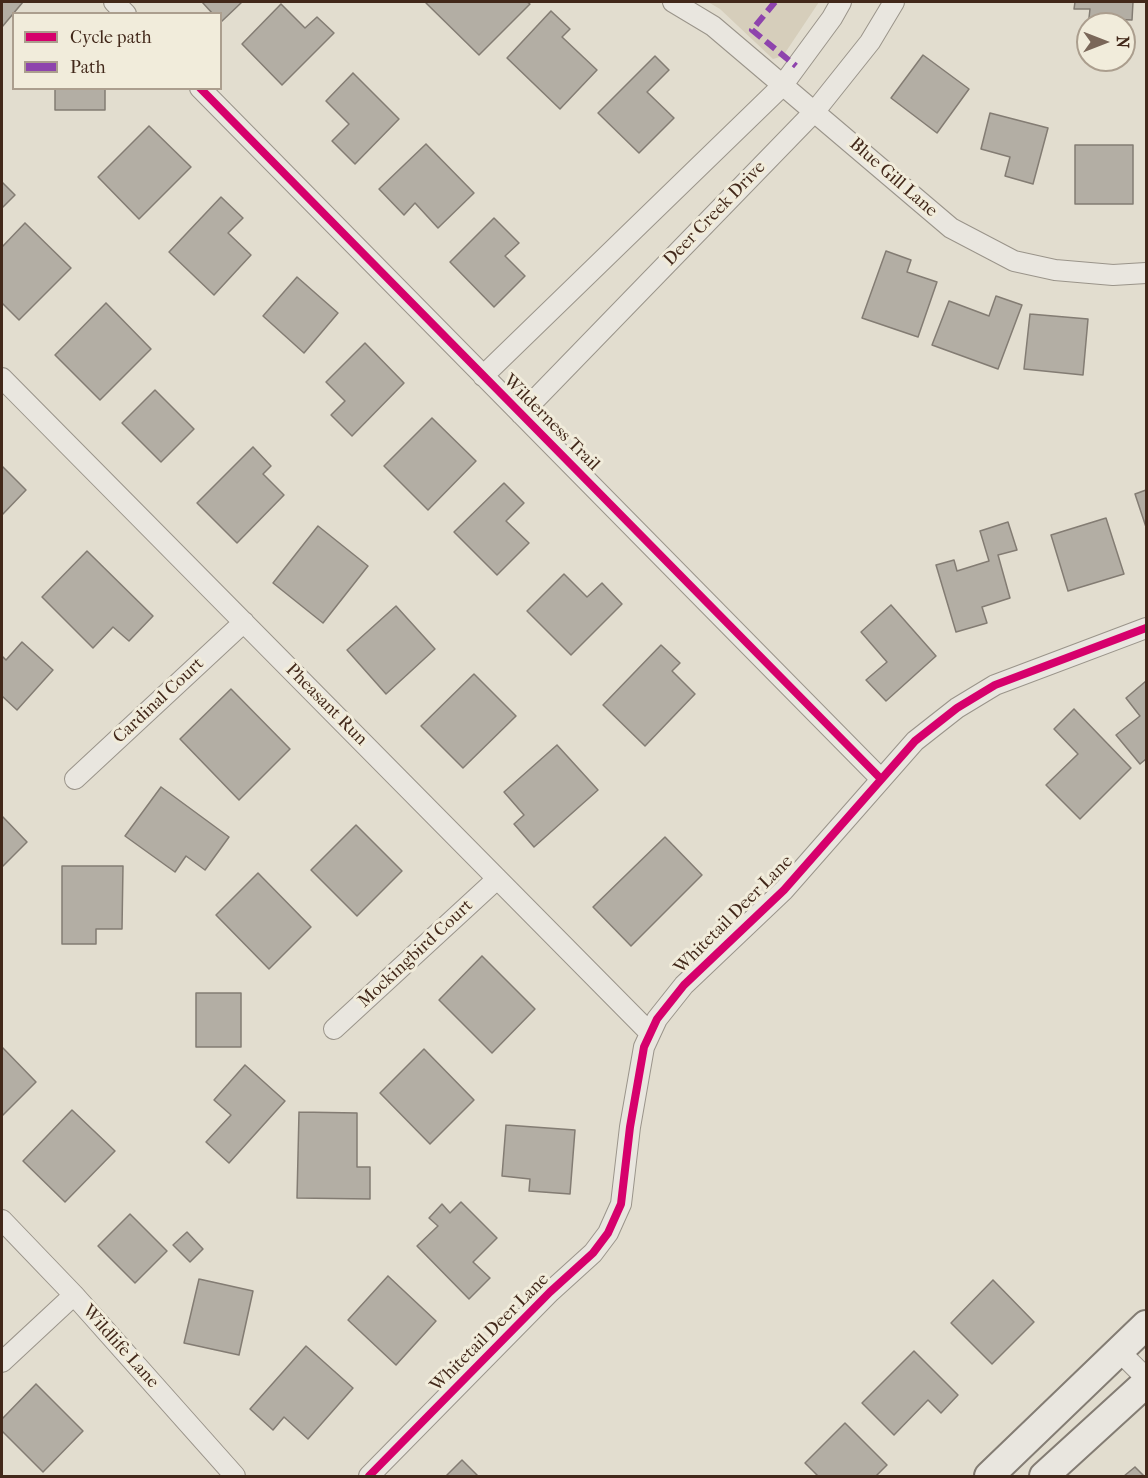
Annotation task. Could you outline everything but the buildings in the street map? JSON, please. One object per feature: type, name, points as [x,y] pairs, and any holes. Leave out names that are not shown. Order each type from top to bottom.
[{"type":"main road","points":[[989,1476],[1146,1325]]},
{"type":"main road","points":[[1044,1476],[1146,1380]]},
{"type":"street","name":"Blue Gill Lane","points":[[673,2],[713,26],[951,228],[1014,261],[1055,270],[1113,275],[1146,273]]},
{"type":"street","points":[[483,376],[782,86],[832,18],[841,2]]},
{"type":"street","name":"Deer Creek Drive","points":[[521,414],[815,111],[870,42],[894,2]]},
{"type":"street","name":"Wilderness Trail","points":[[202,90],[881,779]]},
{"type":"street","name":"Pheasant Run","points":[[2,378],[650,1033]]},
{"type":"street","name":"Cardinal Court","points":[[75,779],[244,622]]},
{"type":"street","name":"Whitetail Deer Lane","points":[[369,1476],[550,1292],[593,1253],[608,1233],[621,1204],[630,1127],[644,1047],[657,1019],[684,985],[784,890],[915,741],[957,708],[995,685],[1146,628]]},
{"type":"street","name":"Mockingbird Court","points":[[334,1029],[497,879]]},
{"type":"street","name":"Wildlife Lane","points":[[2,1220],[74,1295],[235,1476]]},
{"type":"street","points":[[2,1362],[74,1295]]},
{"type":"street","points":[[1120,1352],[1146,1380]]},
{"type":"shaded area","points":[[708,2],[819,2],[783,56],[773,59],[720,9]]},
{"type":"marked path","points":[[775,2],[752,30],[796,66]]},
{"type":"cycle path","points":[[202,90],[881,779]]},
{"type":"cycle path","points":[[369,1476],[550,1292],[593,1253],[608,1233],[621,1204],[630,1127],[644,1047],[657,1019],[684,985],[784,890],[915,741],[957,708],[995,685],[1146,628]]}]
